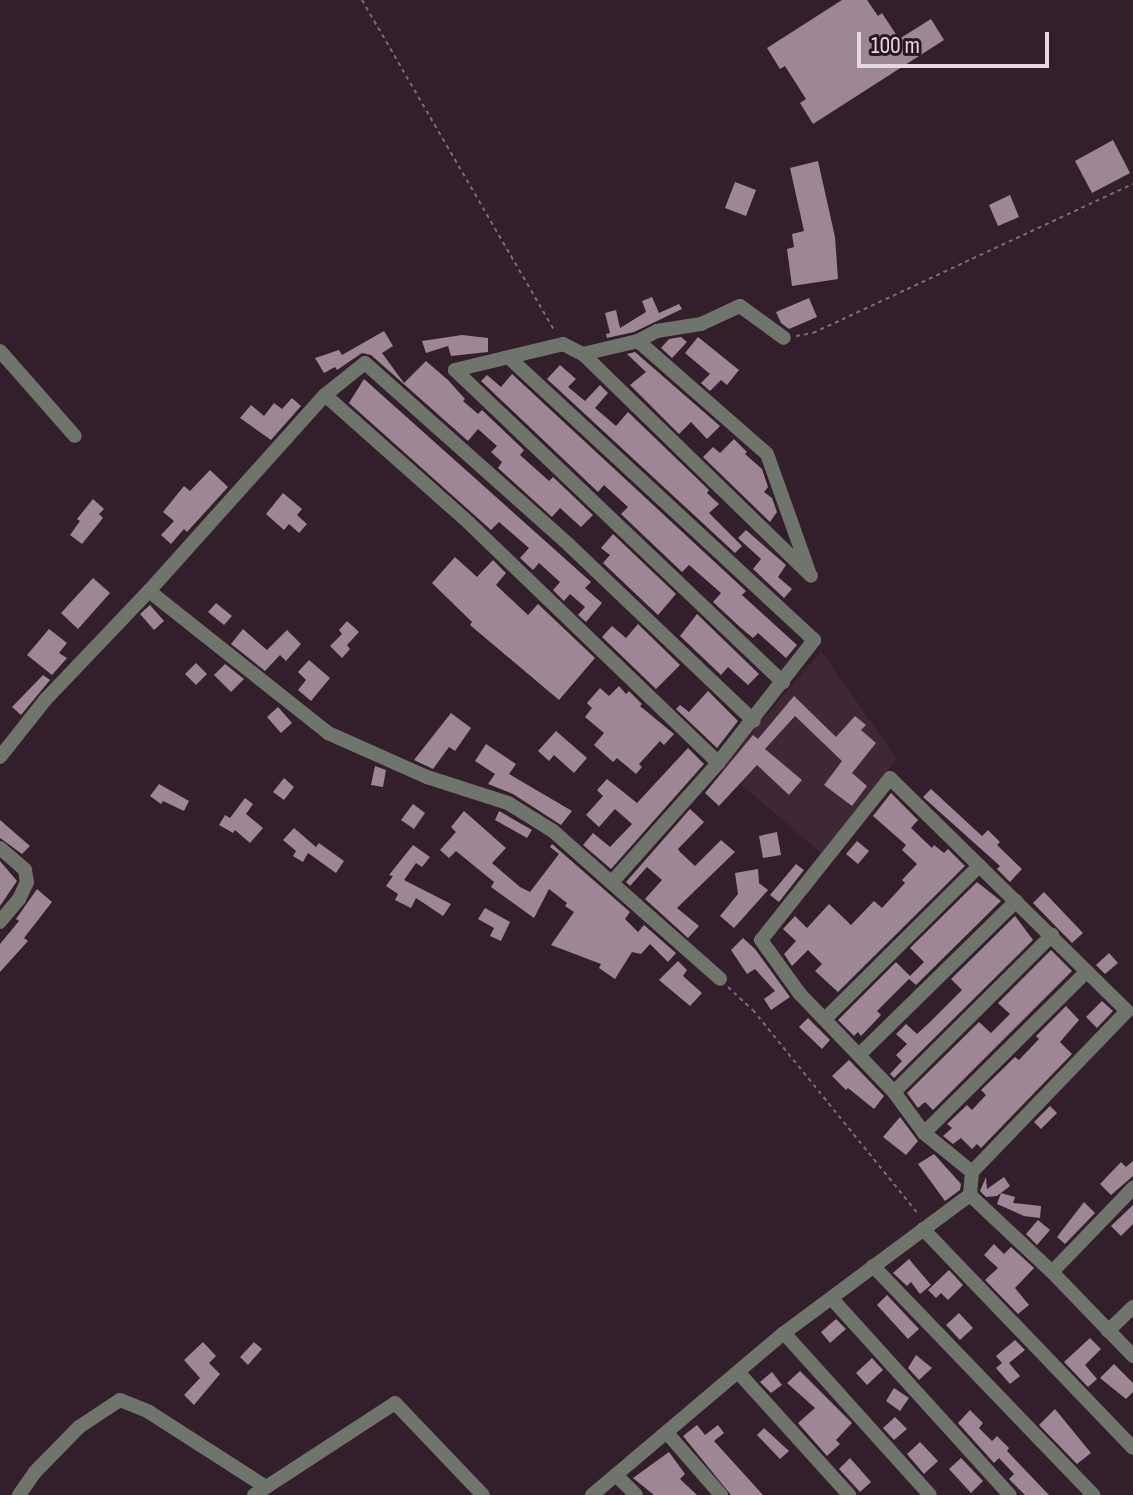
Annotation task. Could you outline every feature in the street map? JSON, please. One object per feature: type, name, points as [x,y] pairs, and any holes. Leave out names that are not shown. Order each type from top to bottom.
[{"type":"street","points":[[583,354],[638,341],[657,331],[701,324],[740,306],[784,338]]},
{"type":"street","points":[[638,341],[767,454],[811,576],[583,354],[563,344],[511,359],[455,370],[783,682]]},
{"type":"street","points":[[0,351],[75,436]]},
{"type":"street","points":[[511,359],[814,640],[754,721],[613,881]]},
{"type":"street","points":[[0,757],[46,699],[149,591],[325,395],[365,363],[569,545],[754,721]]},
{"type":"street","points":[[325,395],[469,523],[718,763]]},
{"type":"street","points":[[149,591],[328,733],[427,777],[508,803],[553,831],[720,979]]},
{"type":"street","points":[[592,1495],[784,1333],[833,1300],[873,1266],[970,1195],[972,1172],[1127,1011],[890,778],[761,940],[800,994],[894,1092],[924,1133],[972,1172]]},
{"type":"street","points":[[0,848],[25,870],[27,882],[19,899],[0,922]]},
{"type":"street","points":[[826,1018],[979,866]]},
{"type":"street","points":[[859,1055],[1016,901]]},
{"type":"street","points":[[894,1092],[1052,935]]},
{"type":"street","points":[[924,1133],[1086,972]]},
{"type":"street","points":[[1052,1272],[1133,1188]]},
{"type":"street","points":[[970,1195],[1052,1272],[1133,1356]]},
{"type":"street","points":[[925,1227],[1133,1448]]},
{"type":"street","points":[[873,1266],[1093,1495]]},
{"type":"street","points":[[833,1300],[1010,1495]]},
{"type":"street","points":[[1108,1331],[1133,1307]]},
{"type":"street","points":[[784,1333],[930,1495]]},
{"type":"street","points":[[738,1372],[849,1495]]},
{"type":"street","points":[[19,1495],[35,1472],[79,1427],[120,1400],[149,1412],[260,1491],[395,1403],[483,1495]]},
{"type":"street","points":[[668,1434],[721,1495]]},
{"type":"street","points":[[616,1475],[636,1495]]},
{"type":"path","points":[[362,0],[563,344]]},
{"type":"path","points":[[784,338],[813,333],[1133,184]]},
{"type":"path","points":[[720,979],[753,1010],[925,1227]]},
{"type":"shaded area","points":[[821,651],[897,759],[821,853],[722,768]]},
{"type":"building","points":[[842,0],[867,0],[878,16],[882,13],[899,39],[931,19],[944,40],[813,124],[800,103],[806,99],[785,66],[780,69],[767,48]]},
{"type":"building","points":[[1113,140],[1130,173],[1092,193],[1075,161]]},
{"type":"building","points":[[818,161],[835,237],[838,279],[792,286],[787,249],[794,247],[792,234],[804,231],[790,168]]},
{"type":"building","points":[[735,182],[756,190],[746,216],[725,208]]},
{"type":"building","points":[[1010,195],[1019,217],[998,226],[989,205]]},
{"type":"building","points":[[652,297],[659,313],[679,304],[682,309],[634,332],[607,338],[606,334],[610,333],[605,313],[616,310],[620,328],[646,312],[642,301]]},
{"type":"building","points":[[809,298],[817,317],[789,329],[781,323],[776,312]]},
{"type":"building","points":[[384,331],[393,346],[382,353],[404,383],[426,361],[448,380],[465,399],[463,401],[478,414],[482,410],[524,450],[520,455],[549,481],[553,477],[593,515],[581,527],[560,508],[552,517],[498,468],[502,462],[491,452],[497,446],[478,429],[468,441],[371,355],[362,353],[337,370],[335,367],[324,373],[315,358],[339,350],[342,355]]},
{"type":"building","points":[[462,335],[488,338],[488,352],[451,356],[448,346],[426,353],[422,341]]},
{"type":"building","points":[[681,337],[687,342],[672,358],[661,348],[669,339]]},
{"type":"building","points":[[698,337],[739,370],[727,385],[721,380],[710,391],[701,383],[710,374],[685,353]]},
{"type":"building","points":[[635,352],[720,426],[707,439],[691,422],[679,434],[630,385],[646,372],[627,354]]},
{"type":"building","points":[[560,365],[576,379],[568,387],[585,401],[600,385],[608,393],[595,408],[616,426],[628,412],[709,490],[707,493],[719,504],[709,513],[742,546],[735,553],[547,379]]},
{"type":"building","points":[[512,374],[746,591],[742,595],[797,645],[786,658],[758,633],[753,638],[741,628],[713,602],[721,593],[689,565],[682,572],[621,514],[628,507],[604,485],[598,492],[481,381],[487,375],[501,387]]},
{"type":"building","points":[[364,379],[591,582],[585,588],[602,603],[586,622],[578,615],[585,607],[570,594],[564,601],[553,590],[560,582],[539,563],[533,570],[520,558],[529,548],[499,522],[491,530],[349,403]]},
{"type":"building","points":[[292,398],[301,406],[271,440],[240,418],[251,405],[264,416],[274,403],[282,409]]},
{"type":"building","points":[[734,439],[762,469],[768,487],[764,492],[772,498],[777,512],[770,522],[703,457],[713,447],[720,453]]},
{"type":"building","points":[[210,470],[228,487],[187,532],[184,529],[171,544],[161,535],[174,521],[163,512],[184,486],[190,491]]},
{"type":"building","points":[[283,493],[302,509],[297,515],[307,524],[299,533],[289,524],[284,530],[266,514]]},
{"type":"building","points":[[93,499],[104,509],[99,514],[103,518],[82,544],[70,535],[80,521],[77,519]]},
{"type":"building","points":[[746,530],[786,565],[778,577],[792,589],[784,598],[753,569],[761,559],[738,538]]},
{"type":"building","points":[[613,534],[676,594],[658,615],[603,563],[610,555],[601,548]]},
{"type":"building","points":[[455,557],[477,577],[493,560],[506,573],[496,585],[528,615],[538,604],[595,658],[559,700],[470,625],[472,622],[432,583]]},
{"type":"building","points":[[93,578],[110,593],[78,629],[61,613]]},
{"type":"building","points":[[216,603],[232,616],[224,625],[208,612]]},
{"type":"building","points":[[150,605],[164,621],[154,630],[140,614]]},
{"type":"building","points":[[697,614],[759,674],[748,685],[728,667],[721,675],[680,636]]},
{"type":"building","points":[[347,621],[359,632],[347,645],[350,649],[342,658],[330,646],[342,634],[339,630]]},
{"type":"building","points":[[638,624],[680,665],[656,689],[602,637],[612,626],[626,638]]},
{"type":"building","points":[[49,629],[67,643],[59,653],[67,658],[52,675],[27,655]]},
{"type":"building","points":[[243,629],[267,650],[287,630],[301,644],[286,661],[280,655],[265,671],[231,644]]},
{"type":"building","points":[[309,660],[330,678],[311,701],[298,690],[306,680],[298,672]]},
{"type":"building","points":[[196,663],[207,674],[196,685],[185,674]]},
{"type":"building","points":[[225,664],[244,679],[231,692],[214,675]]},
{"type":"building","points":[[43,675],[50,680],[21,715],[12,707]]},
{"type":"building","points":[[619,686],[626,694],[629,691],[642,704],[640,706],[674,734],[664,745],[660,741],[639,764],[642,767],[636,774],[617,758],[613,762],[594,745],[604,733],[585,717],[592,708],[587,703],[600,688],[609,696]]},
{"type":"building","points":[[708,691],[738,721],[717,748],[676,709],[680,705],[689,712]]},
{"type":"building","points":[[794,696],[836,737],[855,716],[866,725],[861,730],[876,743],[852,773],[867,786],[852,806],[824,785],[842,761],[795,716],[765,749],[802,780],[789,795],[757,765],[719,806],[705,793],[753,735],[758,739]]},
{"type":"building","points":[[278,707],[292,723],[281,733],[267,717]]},
{"type":"building","points":[[451,713],[471,728],[455,751],[449,747],[433,769],[414,760]]},
{"type":"building","points":[[556,731],[587,758],[574,773],[554,755],[549,761],[538,751]]},
{"type":"building","points":[[486,744],[516,764],[509,774],[572,811],[561,825],[513,794],[488,784],[495,774],[475,761]]},
{"type":"building","points":[[688,748],[704,764],[611,869],[583,845],[593,833],[610,847],[632,824],[615,809],[599,827],[586,815],[603,796],[597,790],[607,779],[637,803]]},
{"type":"building","points":[[375,766],[386,770],[383,787],[371,785]]},
{"type":"building","points":[[284,778],[294,787],[284,800],[273,792]]},
{"type":"building","points":[[159,784],[189,801],[184,811],[163,801],[161,804],[150,796]]},
{"type":"building","points":[[931,789],[982,836],[988,830],[1000,842],[997,845],[1022,869],[1010,882],[997,869],[1000,866],[923,797]]},
{"type":"building","points":[[891,793],[918,820],[911,828],[932,848],[934,845],[944,853],[948,849],[965,866],[838,992],[815,971],[822,964],[808,950],[792,966],[784,954],[796,941],[783,929],[795,916],[807,928],[829,904],[851,925],[874,901],[882,908],[905,883],[902,880],[917,864],[902,850],[906,845],[873,816]]},
{"type":"building","points":[[245,798],[253,804],[246,814],[263,828],[250,843],[235,830],[233,833],[219,825],[225,815],[230,818]]},
{"type":"building","points":[[413,804],[425,813],[414,829],[401,820]]},
{"type":"building","points":[[690,809],[704,822],[678,849],[680,852],[695,866],[721,840],[735,852],[677,908],[699,926],[688,938],[645,899],[662,880],[647,867],[630,886],[626,882]]},
{"type":"building","points":[[464,811],[506,848],[492,863],[520,887],[530,892],[559,854],[550,847],[552,844],[630,912],[625,919],[638,932],[644,925],[676,953],[668,962],[650,944],[641,954],[632,952],[615,979],[599,968],[601,964],[551,945],[574,912],[565,906],[567,903],[549,889],[534,918],[491,887],[494,882],[456,851],[449,858],[440,850],[456,832],[451,827]]},
{"type":"building","points":[[499,811],[532,830],[527,838],[495,820]]},
{"type":"building","points":[[0,820],[30,846],[22,854],[0,838]]},
{"type":"building","points":[[294,828],[316,847],[319,843],[344,861],[336,873],[308,853],[303,862],[293,856],[296,851],[283,840]]},
{"type":"building","points":[[777,832],[781,855],[763,858],[759,836]]},
{"type":"building","points":[[857,841],[869,851],[858,864],[846,854]]},
{"type":"building","points":[[413,845],[430,857],[422,867],[416,863],[404,880],[451,904],[443,916],[416,898],[411,908],[395,900],[398,894],[386,886],[393,876],[389,875]]},
{"type":"building","points":[[0,861],[17,881],[0,906]]},
{"type":"building","points":[[796,864],[804,870],[779,902],[770,895]]},
{"type":"building","points":[[758,869],[759,883],[768,890],[734,928],[720,916],[738,894],[735,873]]},
{"type":"building","points":[[977,882],[1001,901],[916,985],[909,979],[877,1011],[881,1015],[861,1036],[858,1032],[854,1036],[838,1020],[896,962],[910,976],[924,962],[910,948]]},
{"type":"building","points":[[37,889],[52,902],[24,938],[28,941],[0,972],[0,944],[19,921],[16,919]]},
{"type":"building","points":[[1044,892],[1083,933],[1072,943],[1033,903]]},
{"type":"building","points":[[485,908],[510,922],[501,941],[490,936],[494,928],[478,919]]},
{"type":"building","points":[[1015,916],[1033,940],[894,1078],[890,1074],[902,1061],[896,1055],[907,1044],[896,1034],[906,1024],[917,1034],[930,1022],[962,990],[951,979]]},
{"type":"building","points":[[743,938],[755,949],[790,997],[771,1010],[764,999],[775,991],[755,969],[747,974],[731,950]]},
{"type":"building","points":[[1051,950],[1072,971],[933,1110],[925,1102],[918,1108],[907,1093],[979,1022],[991,1033],[1010,1014],[998,1003]]},
{"type":"building","points":[[1109,953],[1118,963],[1105,974],[1096,965]]},
{"type":"building","points":[[678,961],[687,970],[683,976],[702,993],[690,1006],[659,980]]},
{"type":"building","points":[[1102,1001],[1113,1011],[1097,1028],[1086,1017]]},
{"type":"building","points":[[1066,1006],[1079,1020],[1060,1042],[1072,1054],[981,1148],[977,1144],[972,1149],[961,1138],[953,1144],[943,1136],[952,1128],[947,1124],[967,1105],[972,1110],[986,1095],[981,1090],[1015,1057],[1019,1060],[1039,1039],[1036,1036]]},
{"type":"building","points":[[808,1018],[830,1040],[822,1049],[799,1027]]},
{"type":"building","points":[[849,1060],[884,1096],[874,1109],[832,1076]]},
{"type":"building","points":[[1050,1106],[1057,1113],[1041,1129],[1034,1122]]},
{"type":"building","points":[[900,1117],[918,1141],[906,1155],[883,1137]]},
{"type":"building","points":[[934,1154],[961,1184],[960,1190],[945,1201],[918,1164]]},
{"type":"building","points":[[1133,1161],[1133,1176],[1111,1195],[1100,1184],[1121,1162],[1126,1167]]},
{"type":"building","points":[[986,1177],[987,1189],[1004,1177],[1010,1186],[997,1196],[986,1197],[980,1191]]},
{"type":"building","points":[[1001,1193],[1015,1197],[1013,1203],[1041,1206],[1040,1218],[1024,1216],[997,1204]]},
{"type":"building","points":[[1084,1202],[1095,1213],[1065,1244],[1057,1237]]},
{"type":"building","points":[[1133,1205],[1133,1224],[1121,1236],[1111,1226]]},
{"type":"building","points":[[1038,1220],[1050,1230],[1037,1245],[1026,1234]]},
{"type":"building","points":[[994,1244],[1004,1254],[1011,1247],[1034,1268],[1015,1288],[1029,1305],[1018,1314],[985,1280],[998,1268],[984,1255]]},
{"type":"building","points":[[909,1259],[931,1285],[920,1294],[911,1282],[907,1286],[893,1273]]},
{"type":"building","points":[[949,1270],[963,1285],[948,1300],[941,1293],[936,1298],[928,1290]]},
{"type":"building","points":[[887,1295],[919,1329],[908,1339],[877,1305]]},
{"type":"building","points":[[959,1313],[973,1328],[960,1340],[946,1325]]},
{"type":"building","points":[[836,1319],[846,1329],[830,1343],[821,1332]]},
{"type":"building","points":[[1090,1338],[1101,1349],[1085,1365],[1097,1379],[1088,1387],[1064,1362]]},
{"type":"building","points":[[1015,1340],[1025,1350],[1009,1363],[1020,1376],[1010,1384],[996,1368],[1002,1363],[996,1356]]},
{"type":"building","points":[[203,1342],[216,1356],[209,1363],[220,1374],[194,1405],[184,1395],[200,1378],[184,1360]]},
{"type":"building","points":[[254,1342],[262,1349],[248,1365],[240,1357]]},
{"type":"building","points":[[916,1355],[932,1368],[919,1380],[908,1368]]},
{"type":"building","points":[[872,1358],[883,1370],[867,1385],[856,1373]]},
{"type":"building","points":[[1114,1364],[1133,1383],[1133,1392],[1126,1399],[1100,1378]]},
{"type":"building","points":[[800,1371],[852,1423],[836,1440],[840,1444],[827,1456],[798,1423],[815,1408],[787,1383]]},
{"type":"building","points":[[772,1372],[782,1385],[771,1393],[760,1382]]},
{"type":"building","points":[[894,1388],[909,1398],[900,1411],[886,1401]]},
{"type":"building","points":[[1055,1409],[1091,1453],[1077,1464],[1039,1425]]},
{"type":"building","points":[[970,1410],[983,1423],[979,1428],[992,1441],[997,1436],[1009,1448],[1007,1451],[1049,1495],[1025,1495],[1009,1479],[1014,1474],[999,1458],[994,1463],[958,1423]]},
{"type":"building","points":[[895,1417],[907,1429],[894,1440],[883,1428]]},
{"type":"building","points":[[697,1425],[705,1435],[718,1425],[724,1433],[714,1441],[763,1495],[731,1495],[683,1436]]},
{"type":"building","points":[[764,1428],[789,1451],[780,1459],[757,1435]]},
{"type":"building","points":[[920,1442],[938,1461],[924,1474],[907,1454]]},
{"type":"building","points":[[669,1452],[685,1474],[680,1479],[697,1495],[654,1495],[633,1478]]},
{"type":"building","points":[[850,1458],[871,1482],[860,1492],[839,1469]]},
{"type":"building","points":[[961,1458],[983,1481],[971,1493],[949,1469]]}]
